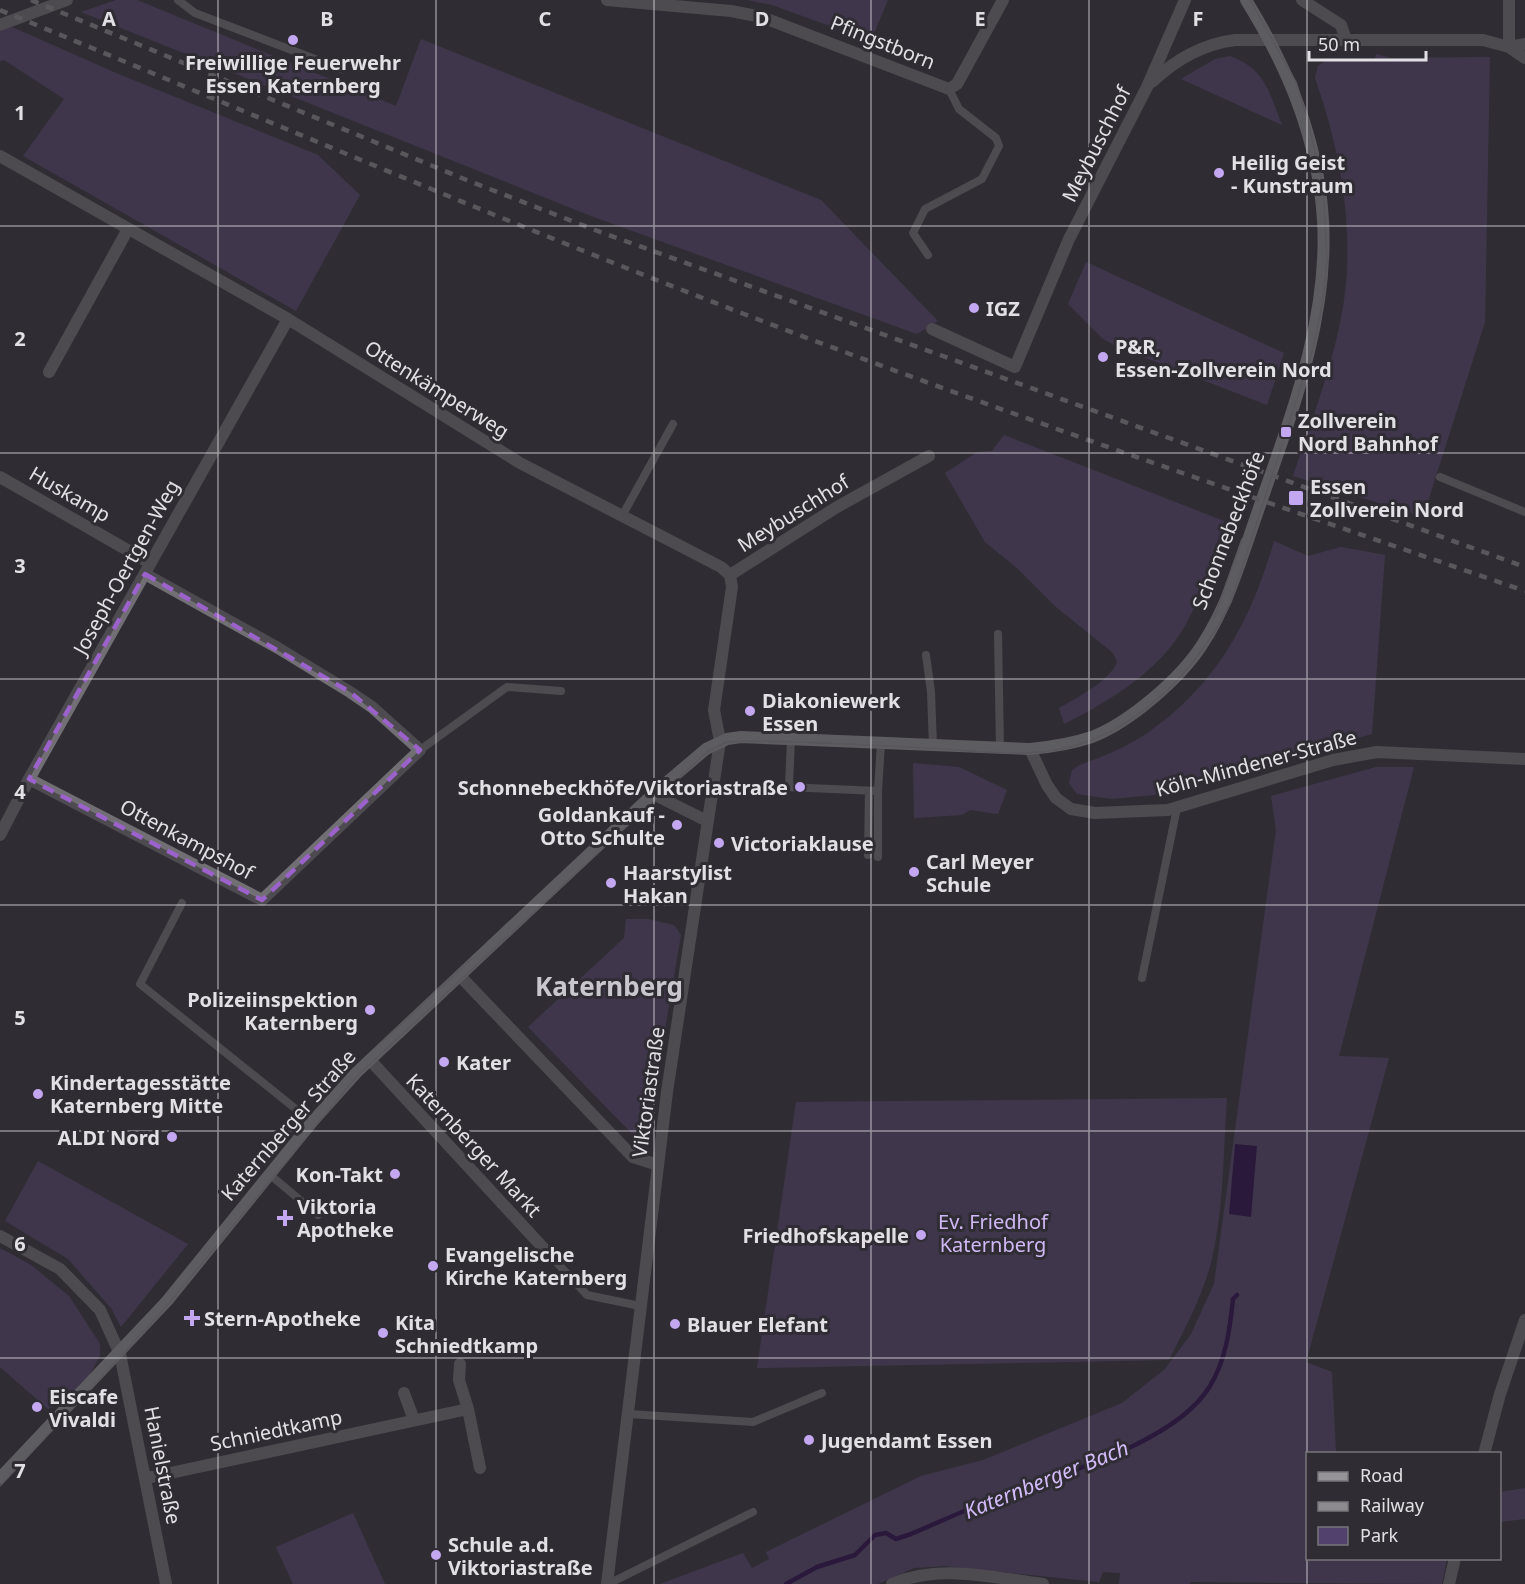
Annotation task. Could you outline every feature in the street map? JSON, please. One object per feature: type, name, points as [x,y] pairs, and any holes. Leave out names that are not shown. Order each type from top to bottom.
[{"type":"main road","name":"Schonnebeckhöfe","points":[[720,741],[741,737],[1000,749],[1030,749],[1065,745],[1114,726],[1154,696],[1202,645],[1226,600],[1268,482],[1314,333],[1320,301],[1323,241],[1320,188],[1311,140],[1296,95],[1271,42],[1246,0]]},
{"type":"main road","name":"Katernberger Straße","points":[[0,1478],[120,1354],[167,1301],[312,1122],[369,1060],[653,794],[697,756],[720,741]]},
{"type":"street","points":[[0,24],[67,0]]},
{"type":"street","name":"Pfingstborn","points":[[608,0],[731,11],[762,17],[949,89],[954,87],[962,76],[1003,0]]},
{"type":"street","name":"Meybuschhof","points":[[932,330],[1015,366],[1069,239],[1147,87],[1185,0]]},
{"type":"street","points":[[1302,0],[1341,25],[1346,39]]},
{"type":"street","points":[[1509,0],[1509,46]]},
{"type":"street","name":"Meybuschhof","points":[[1147,87],[1163,71],[1184,58],[1216,43],[1235,40],[1271,42],[1346,39],[1483,40],[1509,46]]},
{"type":"street","points":[[1509,46],[1525,44]]},
{"type":"street","points":[[1509,46],[1525,58]]},
{"type":"street","name":"Ottenkämperweg","points":[[0,157],[288,319],[520,463],[721,567],[730,575]]},
{"type":"street","points":[[49,372],[128,229]]},
{"type":"street","name":"Joseph-Oertgen-Weg","points":[[0,835],[29,779],[288,319]]},
{"type":"street","name":"Meybuschhof","points":[[720,741],[714,710],[732,587],[730,575],[837,507],[929,456]]},
{"type":"street","name":"Huskamp","points":[[0,477],[148,569]]},
{"type":"street","points":[[148,569],[350,692],[372,707],[420,750]]},
{"type":"street","name":"Viktoriastraße","points":[[608,1584],[658,1165],[720,741]]},
{"type":"street","name":"Köln-Mindener-Straße","points":[[1030,749],[1051,792],[1071,809],[1086,813],[1123,813],[1177,808],[1333,760],[1377,752],[1525,759]]},
{"type":"street","name":"Ottenkampshof","points":[[29,779],[262,900],[420,750]]},
{"type":"street","points":[[653,794],[707,820]]},
{"type":"street","points":[[460,976],[633,1156],[658,1165]]},
{"type":"street","name":"Katernberger Markt","points":[[369,1060],[547,1252]]},
{"type":"street","name":"Hanielstraße","points":[[0,1236],[60,1269],[100,1310],[120,1354],[147,1478],[166,1584]]},
{"type":"street","points":[[1485,1452],[1500,1394],[1525,1320]]},
{"type":"street","points":[[460,1364],[459,1380],[468,1409],[480,1468]]},
{"type":"street","points":[[404,1393],[414,1420]]},
{"type":"street","name":"Schniedtkamp","points":[[147,1478],[468,1409]]},
{"type":"street","points":[[1449,1584],[1455,1560]]},
{"type":"street","points":[[892,1584],[910,1576],[940,1571],[1007,1582],[1043,1584]]},
{"type":"lane","points":[[178,0],[195,14],[340,69]]},
{"type":"lane","points":[[928,255],[913,233],[925,209],[982,179],[999,146],[996,138],[959,109],[949,89]]},
{"type":"lane","points":[[622,516],[673,424]]},
{"type":"lane","points":[[1440,477],[1525,512]]},
{"type":"lane","points":[[998,634],[1000,749]]},
{"type":"lane","points":[[926,655],[932,692],[933,746]]},
{"type":"lane","name":"Ottenkampshof","points":[[420,750],[507,687],[561,691]]},
{"type":"lane","points":[[789,786],[791,739]]},
{"type":"lane","points":[[868,855],[881,743]]},
{"type":"lane","points":[[736,785],[874,791]]},
{"type":"lane","points":[[874,791],[878,857]]},
{"type":"lane","points":[[1142,978],[1177,808]]},
{"type":"lane","points":[[182,903],[140,984],[312,1122]]},
{"type":"lane","points":[[270,1174],[318,1215]]},
{"type":"lane","name":"Katernberger Markt","points":[[547,1252],[587,1295],[640,1306]]},
{"type":"lane","points":[[628,1414],[753,1422],[822,1393]]},
{"type":"lane","points":[[608,1584],[753,1512]]},
{"type":"highlighted area","points":[[145,574],[350,692],[420,750],[262,900],[29,779]]},
{"type":"green space","points":[[116,0],[137,0],[396,106],[421,39],[821,200],[938,321],[917,334],[591,216],[81,12]]},
{"type":"green space","points":[[747,0],[888,0],[871,41],[772,5]]},
{"type":"green space","points":[[12,27],[116,73],[318,155],[360,195],[296,311],[23,156],[64,99],[4,60],[0,61],[0,31]]},
{"type":"green space","points":[[1376,54],[1391,58],[1490,57],[1485,322],[1423,517],[1293,476],[1335,347],[1345,296],[1347,265],[1345,201],[1340,170],[1315,78],[1318,66],[1325,61],[1375,59]]},
{"type":"green space","points":[[1230,56],[1242,61],[1259,75],[1265,83],[1282,125],[1181,79],[1215,59]]},
{"type":"green space","points":[[1086,262],[1284,353],[1267,405],[1118,347],[1103,339],[1068,304]]},
{"type":"green space","points":[[1004,435],[1224,521],[1198,600],[1175,641],[1148,670],[1116,695],[1064,724],[1059,708],[1101,681],[1114,668],[1117,661],[1113,653],[1056,607],[1018,569],[985,542],[945,473],[977,452],[992,451]]},
{"type":"green space","points":[[1274,541],[1308,556],[1341,547],[1385,555],[1372,734],[1154,795],[1112,799],[1077,794],[1069,783],[1072,770],[1146,734],[1171,715],[1212,672],[1242,624],[1265,570]]},
{"type":"green space","points":[[913,763],[959,767],[1007,790],[998,814],[970,810],[962,815],[914,818]]},
{"type":"green space","points":[[1376,767],[1414,767],[1339,1056],[1389,1058],[1306,1362],[1332,1372],[1336,1452],[1306,1452],[1306,1560],[1447,1560],[1442,1584],[1191,1582],[1190,1584],[1119,1584],[1120,1573],[1103,1572],[1099,1582],[944,1566],[914,1568],[878,1584],[660,1584],[743,1553],[752,1568],[769,1559],[766,1552],[921,1476],[983,1460],[1122,1403],[1165,1369],[1191,1334],[1214,1284],[1276,830],[1271,796]]},
{"type":"green space","points":[[626,919],[648,919],[674,925],[681,935],[645,1147],[528,1027],[624,938]]},
{"type":"green space","name":"Ev. Friedhof Katernberg","points":[[1227,1098],[1221,1202],[1211,1263],[1198,1300],[1169,1360],[757,1368],[796,1102]]},
{"type":"green space","points":[[38,1161],[188,1244],[121,1327],[111,1308],[68,1259],[5,1221]]},
{"type":"green space","points":[[0,1248],[31,1265],[69,1296],[100,1344],[100,1355],[80,1394],[48,1409],[0,1367]]},
{"type":"green space","points":[[1525,1488],[1525,1519],[1501,1522],[1501,1492]]},
{"type":"green space","points":[[353,1513],[385,1584],[293,1584],[276,1547]]},
{"type":"shaded area","points":[[1235,1144],[1257,1146],[1251,1217],[1229,1214]]},
{"type":"waterway","name":"Katernberger Bach","points":[[786,1584],[817,1567],[855,1555],[875,1535],[886,1533],[896,1539],[911,1534],[987,1502],[1120,1452],[1173,1423],[1194,1405],[1210,1386],[1220,1366],[1233,1299],[1237,1295]]},
{"type":"tram line","points":[[0,1486],[161,1313],[357,1076],[708,751],[727,742],[741,741],[835,743],[994,753],[1028,753],[1060,749],[1088,741],[1139,714],[1162,695],[1201,652],[1231,602],[1312,352],[1323,301],[1327,260],[1323,187],[1307,117],[1296,82],[1250,0]]},
{"type":"tram line","points":[[1214,618],[1242,539]]},
{"type":"tram line","points":[[383,1041],[471,959]]},
{"type":"railway","points":[[31,0],[469,181],[595,230],[1525,567]]},
{"type":"railway","points":[[0,10],[464,203],[650,278],[841,351],[1231,490],[1525,591]]},
{"type":"place","name":"Freiwillige Feuerwehr Essen Katernberg","points":[[293,40]]},
{"type":"place","name":"Heilig Geist - Kunstraum","points":[[1219,173]]},
{"type":"place","name":"IGZ","points":[[974,308]]},
{"type":"place","name":"P&R, Essen-Zollverein Nord","points":[[1103,357]]},
{"type":"place","name":"Zollverein Nord Bahnhof","points":[[1286,432]]},
{"type":"place","name":"Essen Zollverein Nord","points":[[1296,498]]},
{"type":"place","name":"Diakoniewerk Essen","points":[[750,711]]},
{"type":"place","name":"Schonnebeckhöfe/Viktoriastraße","points":[[800,787]]},
{"type":"place","name":"Goldankauf - Otto Schulte","points":[[677,825]]},
{"type":"place","name":"Victoriaklause","points":[[719,843]]},
{"type":"place","name":"Carl Meyer Schule","points":[[914,872]]},
{"type":"place","name":"Haarstylist Hakan","points":[[611,883]]},
{"type":"place","name":"Polizeiinspektion Katernberg","points":[[370,1010]]},
{"type":"place","name":"Kater","points":[[444,1062]]},
{"type":"place","name":"Kindertagesstätte Katernberg Mitte","points":[[38,1094]]},
{"type":"place","name":"ALDI Nord","points":[[172,1137]]},
{"type":"place","name":"Kon-Takt","points":[[395,1174]]},
{"type":"place","name":"Viktoria Apotheke","points":[[285,1218]]},
{"type":"place","name":"Friedhofskapelle","points":[[921,1235]]},
{"type":"place","name":"Evangelische Kirche Katernberg","points":[[433,1266]]},
{"type":"place","name":"Stern-Apotheke","points":[[192,1318]]},
{"type":"place","name":"Blauer Elefant","points":[[675,1324]]},
{"type":"place","name":"Kita Schniedtkamp","points":[[383,1333]]},
{"type":"place","name":"Eiscafe Vivaldi","points":[[37,1407]]},
{"type":"place","name":"Jugendamt Essen","points":[[809,1440]]},
{"type":"place","name":"Schule a.d. Viktoriastraße","points":[[436,1555]]},
{"type":"district","name":"Katernberg","points":[[609,986]]}]
